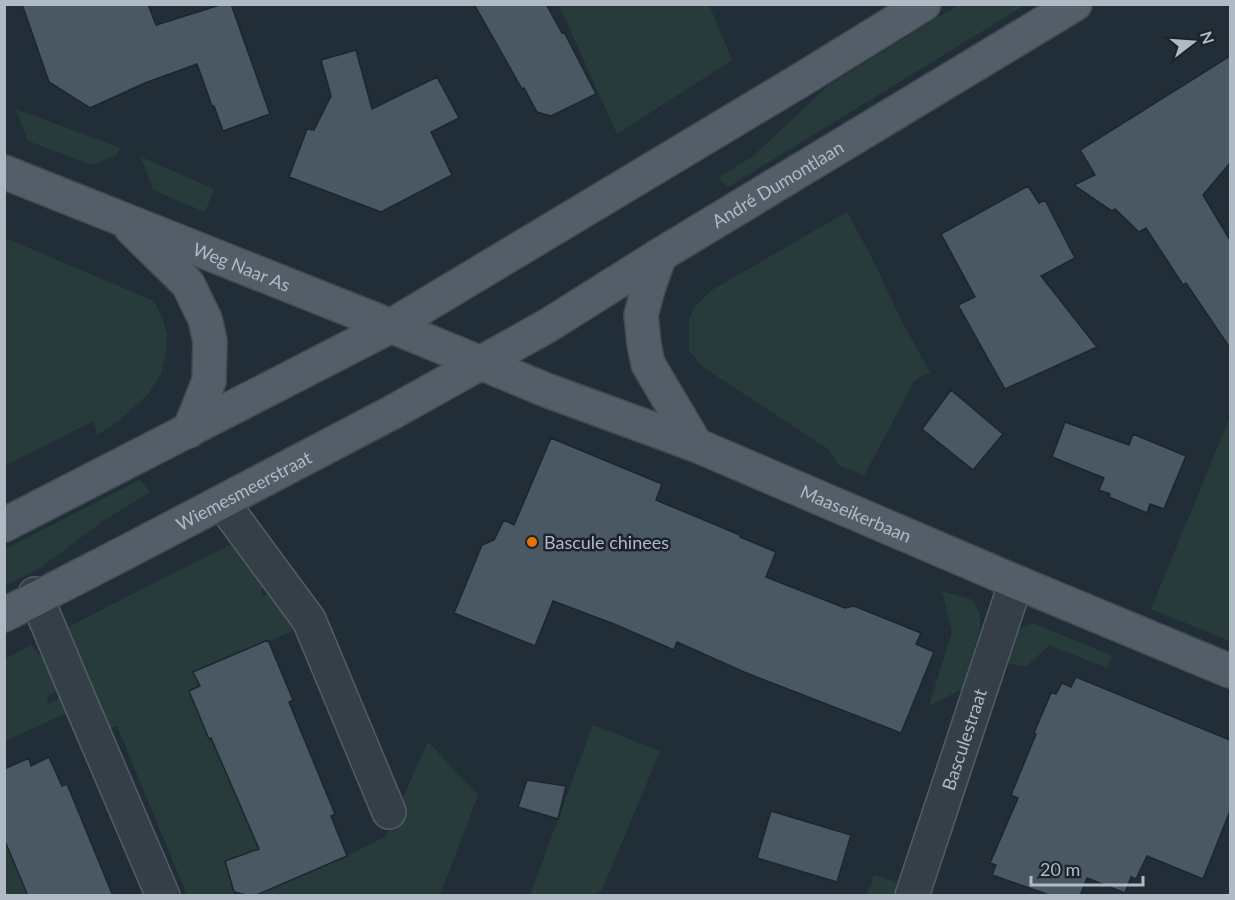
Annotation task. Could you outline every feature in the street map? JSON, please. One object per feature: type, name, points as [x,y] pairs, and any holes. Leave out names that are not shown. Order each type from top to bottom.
[{"type":"main road","points":[[4,525],[391,326],[924,4]]},
{"type":"main road","name":"André Dumontlaan","points":[[479,363],[547,326],[1075,4]]},
{"type":"main road","name":"Weg Naar As","points":[[4,172],[479,363]]},
{"type":"main road","points":[[121,218],[188,284],[205,319],[210,341],[209,381],[189,430]]},
{"type":"main road","points":[[660,255],[641,315],[644,344],[648,364],[696,446]]},
{"type":"main road","name":"Maaseikerbaan","points":[[479,363],[696,446],[1230,671]]},
{"type":"main road","name":"Wiemesmeerstraat","points":[[4,615],[36,596],[391,413],[479,363]]},
{"type":"street","points":[[222,502],[309,620],[389,812]]},
{"type":"street","name":"Basculestraat","points":[[912,896],[1016,582]]},
{"type":"street","points":[[36,596],[163,896]]},
{"type":"green space","points":[[559,5],[709,5],[732,60],[617,134]]},
{"type":"green space","points":[[958,5],[1025,5],[728,187],[718,178],[752,157],[829,85]]},
{"type":"green space","points":[[16,109],[120,148],[117,155],[92,165],[28,141]]},
{"type":"green space","points":[[141,157],[214,189],[205,212],[153,190]]},
{"type":"green space","points":[[847,212],[902,322],[930,372],[914,381],[864,476],[839,465],[827,448],[704,368],[689,351],[689,318],[696,306],[712,290]]},
{"type":"green space","points":[[5,238],[154,301],[167,334],[166,353],[161,374],[148,394],[120,420],[97,435],[93,421],[5,466]]},
{"type":"green space","points":[[1230,417],[1230,641],[1151,609]]},
{"type":"green space","points":[[140,480],[150,492],[103,521],[40,568],[5,586],[5,549]]},
{"type":"green space","points":[[237,541],[269,585],[260,590],[263,596],[276,590],[300,628],[193,672],[207,705],[197,710],[208,738],[219,734],[212,740],[253,836],[282,883],[347,856],[385,837],[428,742],[478,795],[440,895],[187,895],[117,726],[103,731],[66,642],[68,627]]},
{"type":"green space","points":[[942,591],[973,600],[980,614],[980,630],[962,689],[929,706],[952,632]]},
{"type":"green space","points":[[1033,623],[1112,656],[1107,668],[1049,645],[1026,667],[1001,662],[1017,630]]},
{"type":"green space","points":[[31,645],[45,661],[58,691],[46,698],[49,704],[62,698],[69,712],[5,741],[5,659]]},
{"type":"green space","points":[[593,725],[660,751],[602,890],[592,895],[530,895]]},
{"type":"green space","points":[[5,839],[28,895],[5,895]]},
{"type":"green space","points":[[874,875],[897,882],[894,895],[867,895]]},
{"type":"building","points":[[22,4],[148,4],[156,25],[223,4],[231,4],[270,114],[223,131],[197,64],[145,83],[90,108],[49,82]]},
{"type":"building","points":[[474,4],[546,4],[562,33],[564,32],[596,94],[551,116],[537,112]]},
{"type":"building","points":[[356,50],[372,109],[437,77],[459,118],[431,132],[452,175],[381,212],[289,177],[307,129],[314,130],[331,96],[321,60]]},
{"type":"building","points":[[1230,56],[1230,163],[1203,195],[1230,240],[1230,348],[1186,283],[1183,285],[1146,228],[1139,232],[1115,209],[1112,211],[1074,185],[1095,175],[1080,150]]},
{"type":"building","points":[[1028,186],[1039,203],[1045,200],[1075,258],[1041,276],[1097,347],[1005,389],[958,305],[975,297],[941,234]]},
{"type":"building","points":[[951,390],[1003,434],[973,470],[922,429]]},
{"type":"building","points":[[1065,422],[1129,445],[1133,434],[1186,456],[1164,509],[1150,504],[1147,513],[1109,497],[1110,494],[1099,490],[1104,478],[1052,457]]},
{"type":"building","points":[[551,438],[662,484],[656,500],[776,552],[766,577],[845,608],[854,606],[921,633],[916,644],[934,652],[901,733],[744,672],[677,642],[674,650],[553,601],[535,646],[454,613],[482,545],[494,540],[504,520],[514,525]]},
{"type":"building","points":[[268,640],[293,700],[289,702],[335,814],[331,816],[347,856],[251,896],[234,892],[225,861],[259,849],[189,691],[200,686],[193,672]]},
{"type":"building","points":[[1076,677],[1230,740],[1230,811],[1203,879],[1147,856],[1136,879],[1131,877],[1125,893],[1087,878],[1080,896],[1052,896],[992,875],[996,865],[990,863],[1018,798],[1011,795],[1036,734],[1034,733],[1051,693],[1056,694],[1062,683],[1071,687]]},
{"type":"building","points":[[49,757],[62,786],[67,784],[113,896],[28,896],[4,839],[4,769],[29,758],[31,766]]},
{"type":"building","points":[[527,780],[566,786],[558,819],[518,807]]},
{"type":"building","points":[[771,811],[851,835],[837,882],[757,858]]},
{"type":"place","name":"Bascule chinees","points":[[532,542]]}]
